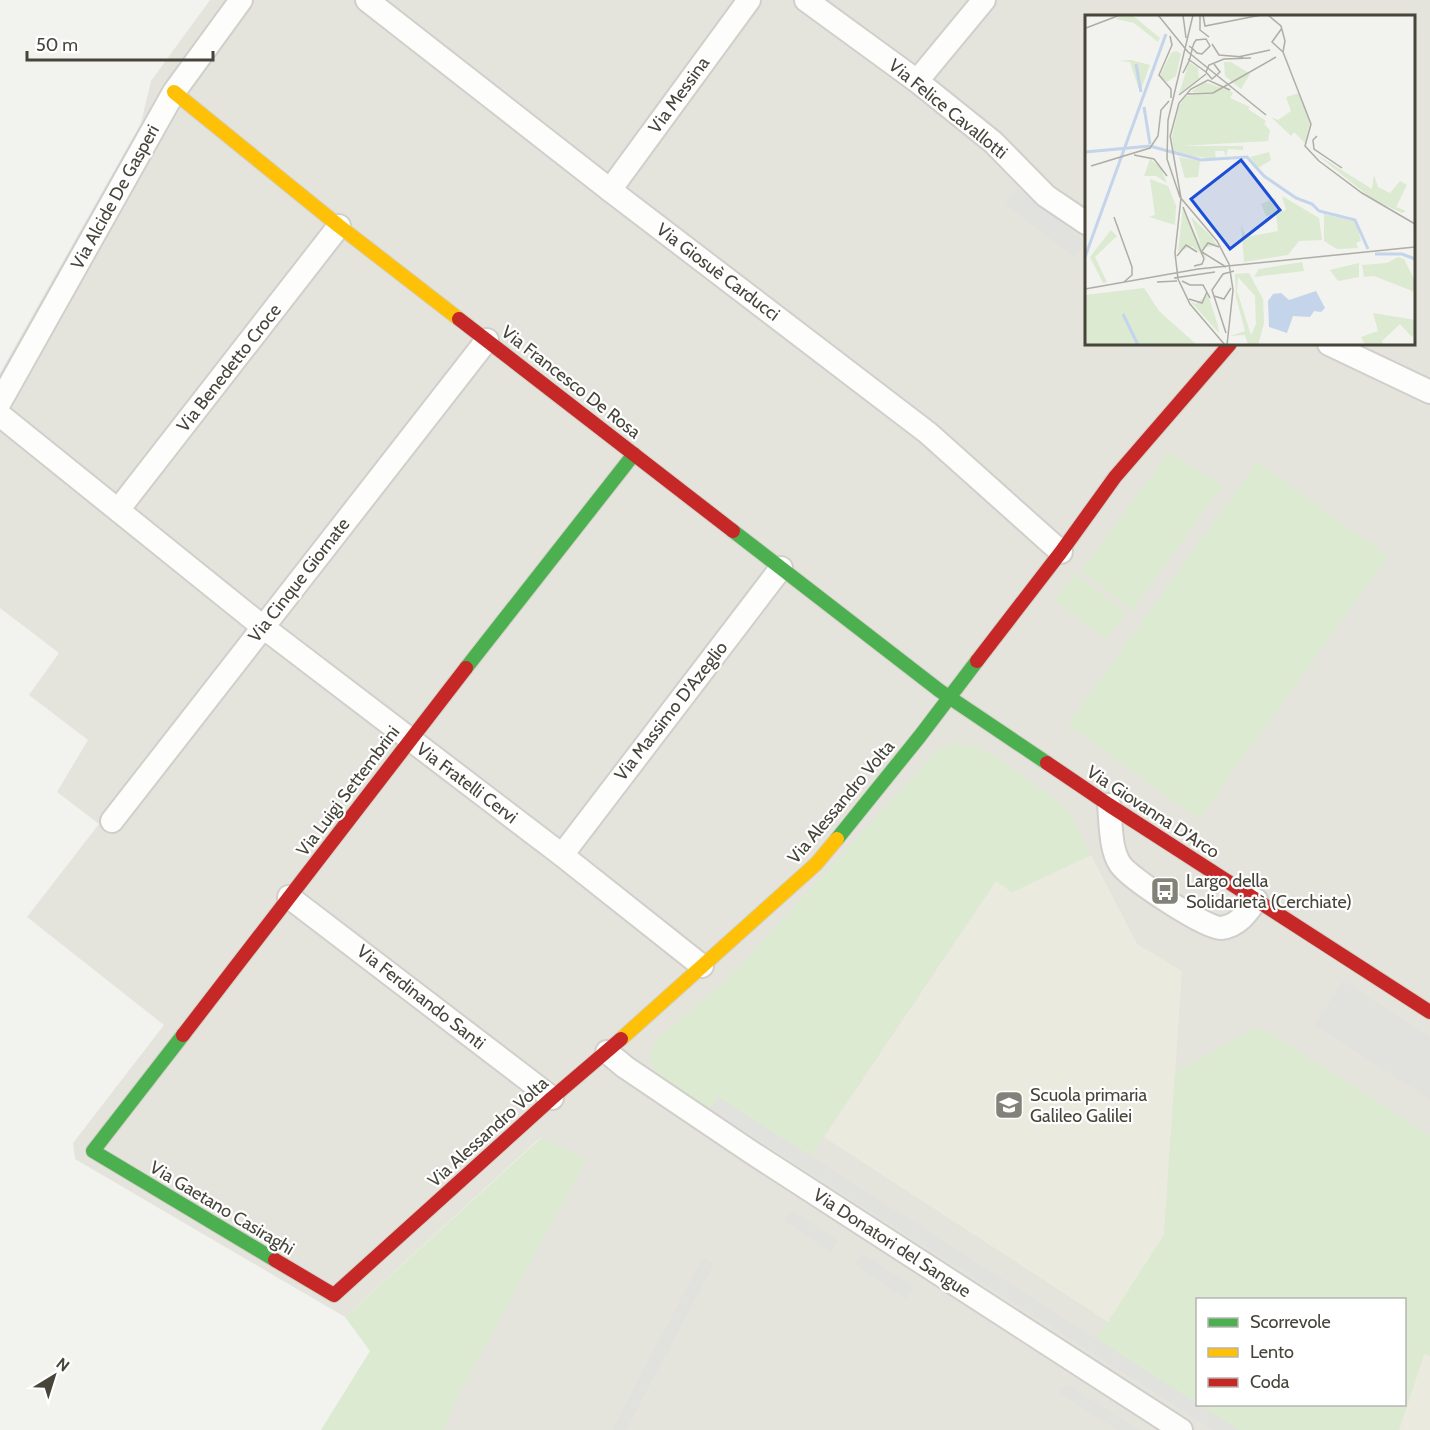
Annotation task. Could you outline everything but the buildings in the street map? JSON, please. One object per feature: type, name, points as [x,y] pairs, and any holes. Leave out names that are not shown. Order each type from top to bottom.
[{"type":"street","name":"Via Alcide De Gasperi","points":[[0,402],[174,92],[241,0]]},
{"type":"street","name":"Via Giosuè Carducci","points":[[367,0],[610,190],[928,433],[1061,552]]},
{"type":"street","name":"Via Messina","points":[[610,190],[749,0]]},
{"type":"street","name":"Via Felice Cavallotti","points":[[806,0],[918,81],[993,142],[1046,196],[1085,222]]},
{"type":"street","points":[[918,81],[984,0]]},
{"type":"street","name":"Via Francesco De Rosa","points":[[174,92],[339,226],[950,697]]},
{"type":"street","name":"Via Benedetto Croce","points":[[118,510],[339,226]]},
{"type":"street","name":"Via Cinque Giornate","points":[[112,820],[487,340]]},
{"type":"street","name":"Via Alessandro Volta","points":[[334,1295],[816,864],[920,736],[1061,552],[1115,477],[1229,345]]},
{"type":"street","points":[[1331,345],[1430,392]]},
{"type":"street","points":[[0,415],[118,510]]},
{"type":"street","name":"Via Luigi Settembrini","points":[[93,1151],[409,740],[634,454]]},
{"type":"street","name":"Via Fratelli Cervi","points":[[118,510],[263,627],[562,855],[702,966]]},
{"type":"street","name":"Via Massimo D'Azeglio","points":[[562,855],[781,568]]},
{"type":"street","name":"Via Giovanna D'Arco","points":[[950,697],[1109,805],[1430,1012]]},
{"type":"street","points":[[1109,805],[1114,849],[1119,863],[1128,873],[1166,900],[1205,925],[1222,928],[1242,919],[1256,900]]},
{"type":"street","name":"Via Ferdinando Santi","points":[[289,897],[552,1098]]},
{"type":"street","name":"Via Donatori del Sangue","points":[[607,1052],[761,1158],[1181,1430]]},
{"type":"street","name":"Via Gaetano Casiraghi","points":[[93,1151],[334,1295]]},
{"type":"shaded area","points":[[210,0],[1430,0],[1430,1430],[444,1430],[541,1137],[345,1317],[75,1159],[73,1143],[164,1025],[27,917],[99,824],[57,792],[88,740],[29,695],[59,653],[0,608],[0,373],[141,123],[151,81]]},
{"type":"shaded area","points":[[1017,188],[1085,243],[1074,257],[1005,204]]},
{"type":"shaded area","name":"Scuola primaria Galileo Galilei","points":[[1091,855],[1137,944],[1182,971],[1164,1235],[1108,1322],[824,1137],[996,881],[1012,892]]},
{"type":"shaded area","points":[[1343,981],[1430,1037],[1430,1099],[1315,1025]]},
{"type":"shaded area","points":[[718,1097],[1196,1403],[1196,1406],[1201,1406],[1239,1430],[1213,1430],[710,1109]]},
{"type":"shaded area","points":[[792,1211],[838,1241],[831,1252],[785,1221]]},
{"type":"shaded area","points":[[863,1254],[914,1287],[906,1299],[855,1265]]},
{"type":"shaded area","points":[[703,1257],[714,1263],[626,1430],[612,1430]]},
{"type":"shaded area","points":[[1424,1354],[1430,1356],[1430,1430],[1399,1430]]},
{"type":"shaded area","points":[[1066,1384],[1139,1430],[1118,1430],[1060,1393]]},
{"type":"green space","points":[[1168,453],[1223,485],[1132,610],[1081,571]]},
{"type":"green space","points":[[1257,462],[1388,556],[1199,819],[1068,725]]},
{"type":"green space","points":[[1075,574],[1126,613],[1106,639],[1054,600]]},
{"type":"green space","points":[[953,743],[972,746],[995,756],[1067,808],[1091,855],[1012,892],[996,881],[810,1156],[718,1097],[710,1109],[660,1075],[650,1063],[651,1049],[659,1037],[729,978],[937,751]]},
{"type":"green space","points":[[1258,1026],[1430,1135],[1430,1356],[1424,1354],[1399,1430],[1239,1430],[1201,1406],[1406,1406],[1406,1298],[1196,1298],[1196,1403],[1095,1338],[1108,1322],[1164,1235],[1175,1073]]},
{"type":"green space","points":[[542,1137],[586,1160],[454,1403],[444,1430],[321,1430],[370,1351],[345,1317]]},
{"type":"traffic: fast","points":[[466,668],[634,454]]},
{"type":"traffic: fast","points":[[733,531],[940,691],[1047,763]]},
{"type":"traffic: fast","points":[[837,839],[977,661]]},
{"type":"traffic: fast","points":[[183,1035],[93,1151],[275,1260]]},
{"type":"traffic: slow","points":[[174,92],[339,226],[459,319]]},
{"type":"traffic: slow","points":[[621,1039],[816,864],[837,839]]},
{"type":"traffic: jam","points":[[459,319],[733,531]]},
{"type":"traffic: jam","points":[[977,661],[1061,552],[1115,477],[1229,345]]},
{"type":"traffic: jam","points":[[183,1035],[466,668]]},
{"type":"traffic: jam","points":[[1047,763],[1430,1012]]},
{"type":"traffic: jam","points":[[275,1260],[334,1295],[552,1098],[621,1039]]},
{"type":"place","name":"Largo della Solidarietà (Cerchiate)","points":[[1165,891]]},
{"type":"place","name":"Scuola primaria Galileo Galilei","points":[[1009,1105]]}]
